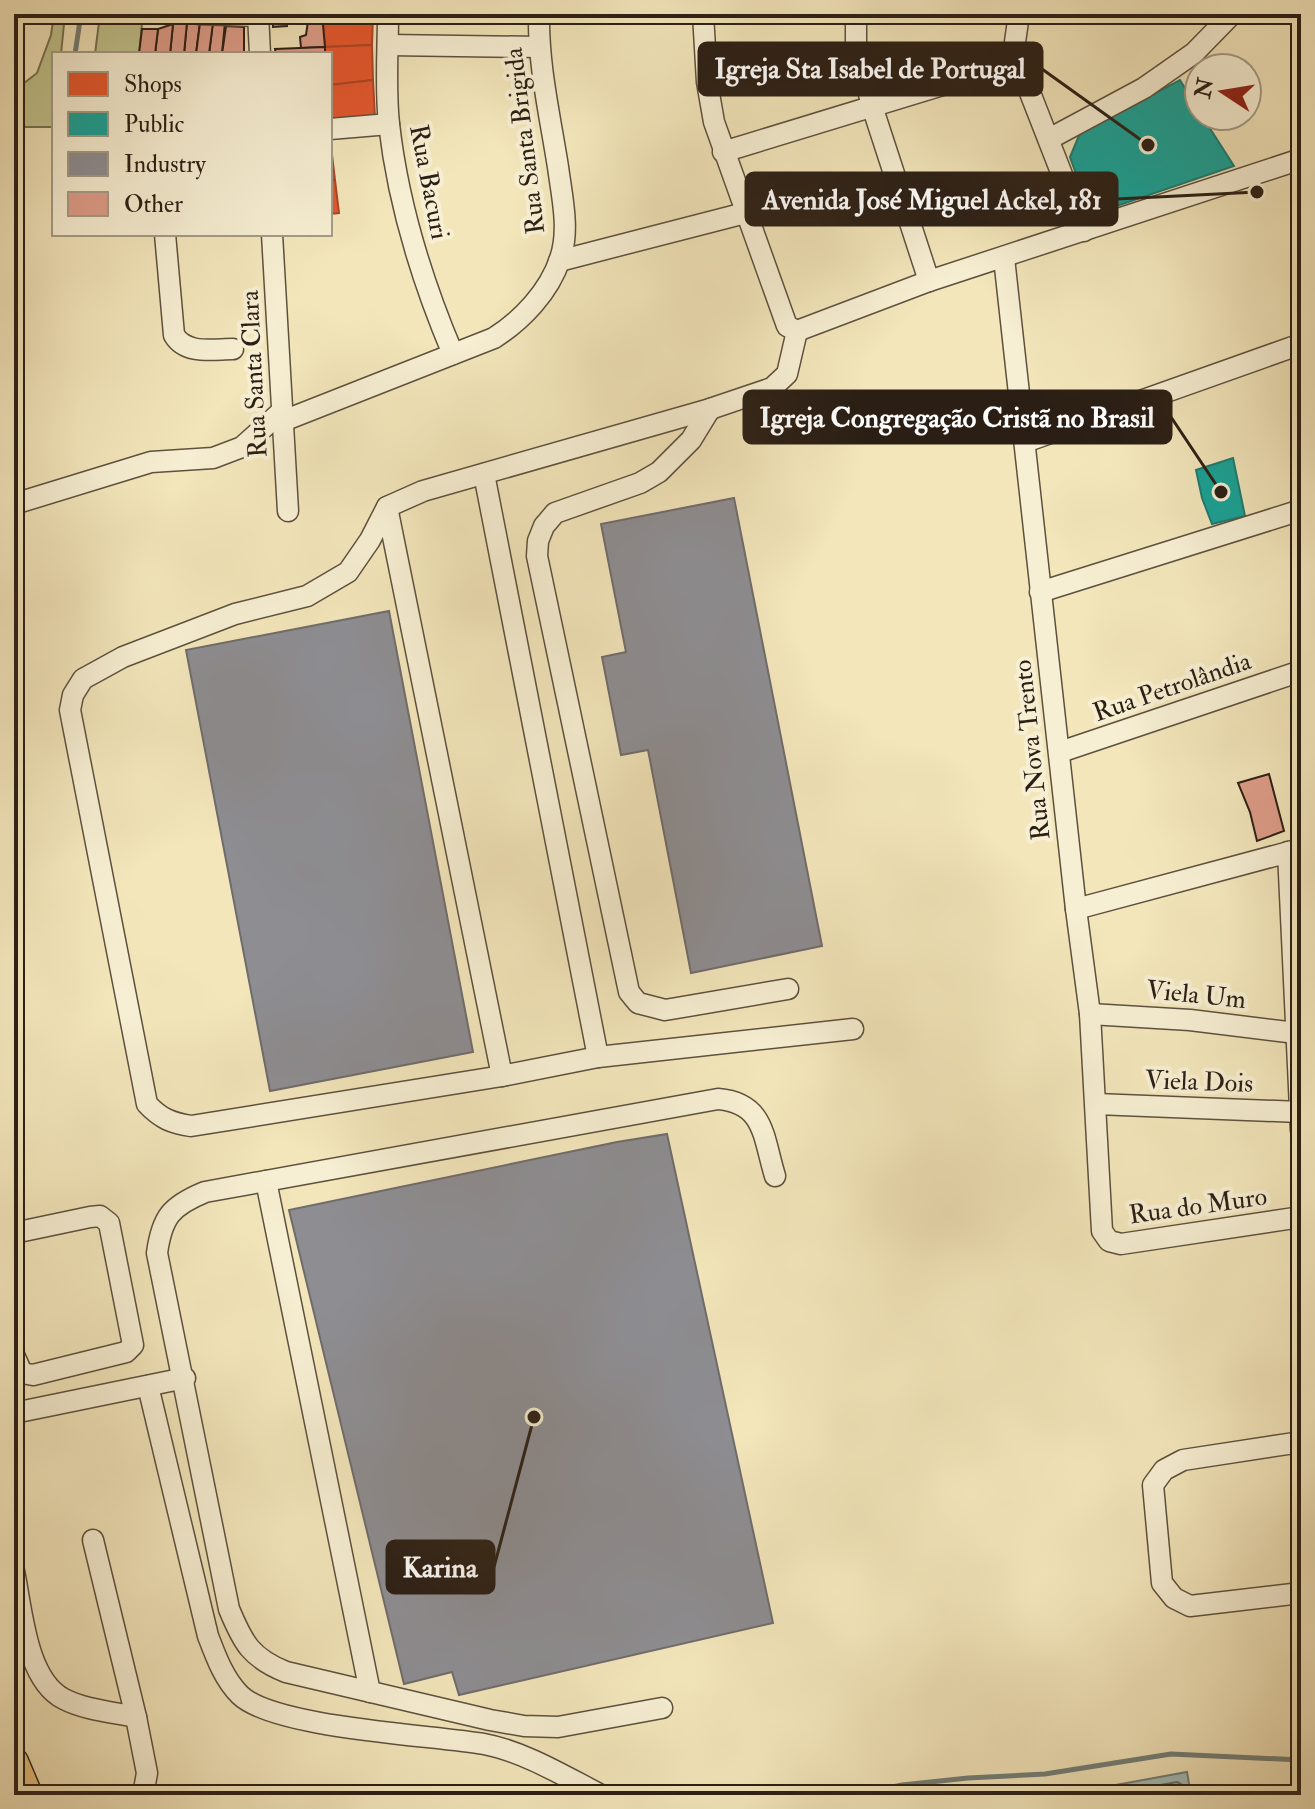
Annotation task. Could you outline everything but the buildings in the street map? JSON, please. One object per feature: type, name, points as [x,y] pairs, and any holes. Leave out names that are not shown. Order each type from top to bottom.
[{"type":"highway","points":[[14,1762],[28,1795]]},
{"type":"street","points":[[198,14],[258,15],[260,52]]},
{"type":"street","name":"Rua Bacuri","points":[[388,14],[389,124],[410,232],[435,312],[453,354]]},
{"type":"street","name":"Rua Santa Brigida","points":[[539,14],[538,47],[564,206],[564,244],[559,261]]},
{"type":"street","points":[[703,14],[707,82],[714,122],[787,326],[797,331],[929,281],[1301,159]]},
{"type":"street","points":[[856,14],[856,43],[872,106],[929,281]]},
{"type":"street","points":[[1019,14],[1015,42],[1018,62],[1084,231]]},
{"type":"street","points":[[1049,139],[1144,88],[1194,53],[1232,14]]},
{"type":"street","points":[[388,45],[538,47]]},
{"type":"street","points":[[723,152],[1018,62]]},
{"type":"street","points":[[332,129],[389,124]]},
{"type":"street","points":[[14,504],[151,462],[213,458],[242,447],[283,416],[494,338],[513,326],[539,295],[559,261],[745,213]]},
{"type":"street","points":[[165,236],[174,335],[179,343],[190,349],[233,349]]},
{"type":"street","name":"Rua Santa Clara","points":[[272,236],[288,511]]},
{"type":"street","name":"Rua Nova Trento","points":[[1004,258],[1090,1014],[1104,1236]]},
{"type":"street","points":[[797,331],[787,374],[772,388],[710,409],[423,491],[387,507],[370,540],[348,572],[307,596],[235,614],[123,657],[83,679],[73,695],[70,710],[147,1104],[158,1116],[173,1124],[191,1126],[502,1076],[598,1057],[853,1029]]},
{"type":"street","points":[[1025,442],[1301,344]]},
{"type":"street","points":[[710,409],[691,440],[659,472],[640,483],[555,513],[544,526],[538,541],[537,556],[629,992],[638,1003],[665,1010],[788,989]]},
{"type":"street","points":[[484,474],[598,1057]]},
{"type":"street","points":[[387,507],[502,1076]]},
{"type":"street","points":[[1040,592],[1301,510]]},
{"type":"street","name":"Rua Petrolândia","points":[[1060,752],[1301,671]]},
{"type":"street","points":[[1076,909],[1294,850],[1296,1033],[1301,1130]]},
{"type":"street","name":"Viela Um","points":[[1090,1014],[1190,1020],[1296,1033]]},
{"type":"street","points":[[662,1708],[558,1727],[524,1726],[286,1672],[253,1653],[241,1638],[229,1609],[185,1378],[157,1253],[160,1233],[168,1216],[183,1201],[205,1192],[718,1099],[746,1105],[757,1116],[775,1176]]},
{"type":"street","name":"Viela Dois","points":[[1096,1104],[1300,1112]]},
{"type":"street","points":[[266,1181],[370,1692]]},
{"type":"street","points":[[14,1233],[90,1217],[100,1216],[109,1223],[133,1345],[126,1352],[33,1375],[22,1373],[14,1355]]},
{"type":"street","name":"Rua do Muro","points":[[1104,1236],[1121,1244],[1301,1217]]},
{"type":"street","points":[[56,1370],[63,1403]]},
{"type":"street","points":[[14,1413],[185,1378]]},
{"type":"street","points":[[148,1386],[208,1636],[219,1665],[241,1696],[275,1713],[342,1726],[487,1745],[528,1758],[601,1795]]},
{"type":"street","points":[[1301,1442],[1183,1460],[1164,1470],[1153,1485],[1162,1583],[1174,1598],[1190,1606],[1301,1593]]},
{"type":"street","points":[[93,1540],[147,1773],[143,1795]]},
{"type":"street","points":[[14,1571],[33,1661],[41,1679],[65,1700],[136,1717]]},
{"type":"green space","points":[[54,14],[65,14],[61,52],[52,52],[52,127],[14,127],[14,91],[37,73],[51,35]]},
{"type":"green space","points":[[100,14],[143,14],[139,52],[95,52]]},
{"type":"water","points":[[1187,1772],[1191,1795],[1071,1795],[1077,1792]]},
{"type":"waterway","points":[[75,52],[81,14]]},
{"type":"waterway","points":[[854,1795],[902,1785],[1045,1774],[1171,1754],[1301,1760]]},
{"type":"place","name":"Igreja Sta Isabel de Portugal","points":[[1148,145]]},
{"type":"place","name":"Avenida José Miguel Ackel, 181","points":[[1257,192]]},
{"type":"place","name":"Igreja Congregação Cristã no Brasil","points":[[1221,492]]},
{"type":"place","name":"Karina","points":[[534,1417]]}]
